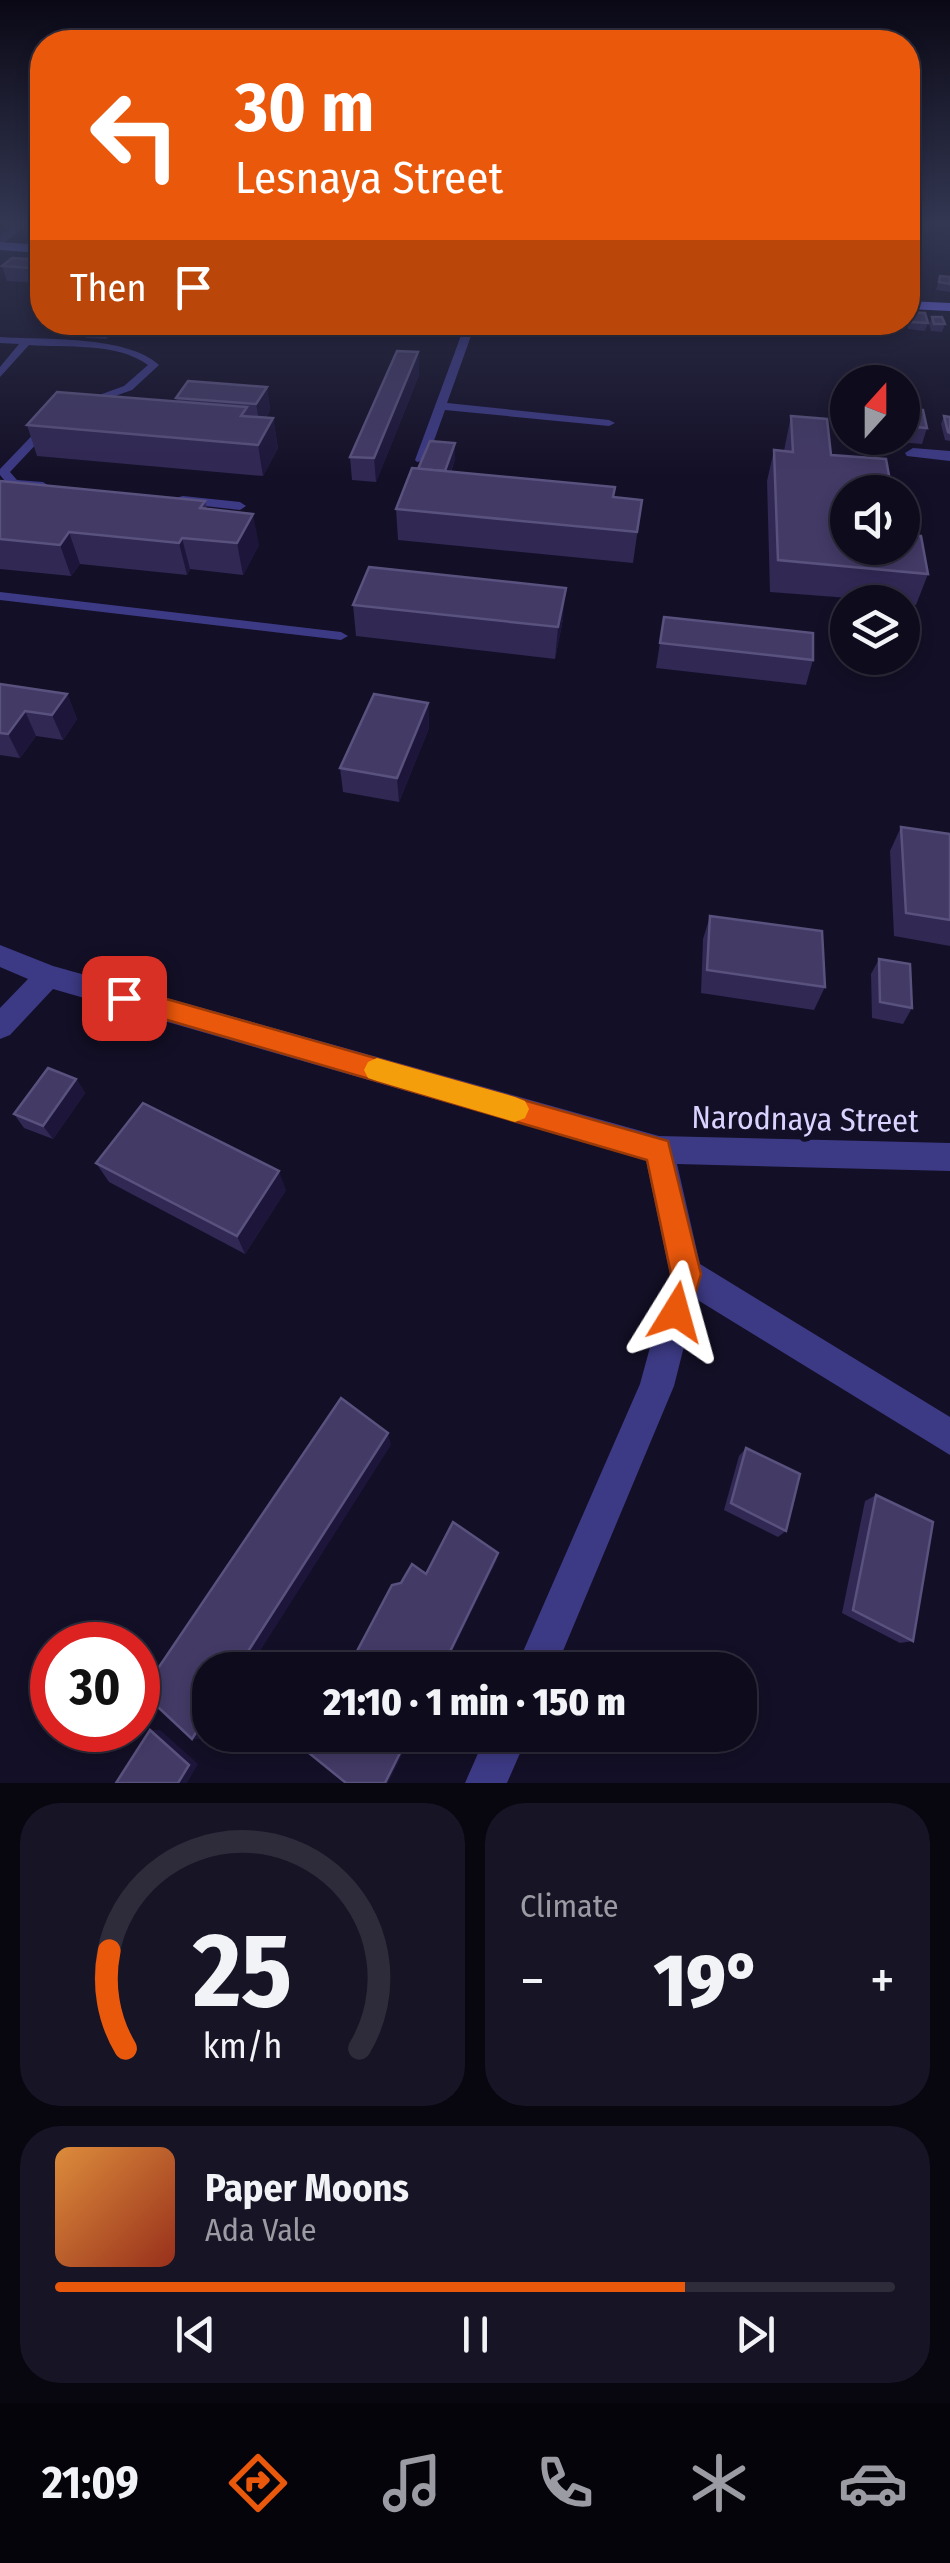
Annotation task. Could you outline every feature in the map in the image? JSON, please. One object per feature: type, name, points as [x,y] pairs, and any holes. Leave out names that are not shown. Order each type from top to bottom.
[{"type":"street","points":[[920,454],[950,456]]},
{"type":"street","name":"Narodnaya Street","points":[[0,956],[48,976],[659,1150],[950,1157]]},
{"type":"street","points":[[0,1027],[48,976]]},
{"type":"street","points":[[543,1652],[657,1386],[686,1274],[659,1150]]},
{"type":"street","points":[[686,1274],[950,1437]]},
{"type":"street","points":[[486,1783],[500,1752]]},
{"type":"lane","points":[[421,460],[466,335]]},
{"type":"lane","points":[[0,340],[123,351],[147,356],[154,364],[128,388],[62,414],[4,472],[14,483],[51,486]]},
{"type":"lane","points":[[0,374],[26,342]]},
{"type":"lane","points":[[441,406],[609,422]]},
{"type":"lane","points":[[165,498],[240,506]]},
{"type":"lane","points":[[0,596],[341,636]]},
{"type":"building","points":[[920,313],[925,313],[928,323],[920,323]]},
{"type":"building","points":[[932,317],[942,317],[945,324],[934,324]]},
{"type":"building","points":[[397,351],[418,352],[374,458],[350,457]]},
{"type":"building","points":[[188,381],[267,387],[256,404],[176,398]]},
{"type":"building","points":[[57,392],[247,407],[241,416],[273,418],[258,445],[27,425]]},
{"type":"building","points":[[920,410],[923,410],[927,428],[920,427]]},
{"type":"building","points":[[791,416],[827,419],[830,455],[886,459],[889,475],[830,475],[830,565],[778,560],[774,450],[793,452]]},
{"type":"building","points":[[430,441],[455,443],[445,471],[418,469]]},
{"type":"building","points":[[412,468],[615,487],[613,497],[642,500],[637,532],[396,509]]},
{"type":"building","points":[[0,481],[205,501],[200,508],[253,514],[237,543],[182,538],[179,543],[69,532],[60,545],[0,539]]},
{"type":"building","points":[[921,536],[928,574],[832,565],[920,565]]},
{"type":"building","points":[[369,567],[566,588],[558,627],[353,605]]},
{"type":"building","points":[[664,617],[813,633],[813,660],[660,643]]},
{"type":"building","points":[[0,684],[67,694],[52,715],[25,711],[8,734],[0,733]]},
{"type":"building","points":[[374,694],[428,703],[397,778],[340,768]]},
{"type":"building","points":[[901,827],[950,834],[950,920],[906,913]]},
{"type":"building","points":[[710,916],[822,931],[825,987],[707,970]]},
{"type":"building","points":[[879,959],[910,964],[912,1008],[880,1002]]},
{"type":"building","points":[[48,1068],[76,1079],[43,1126],[14,1114]]},
{"type":"building","points":[[143,1103],[279,1171],[237,1236],[96,1163]]},
{"type":"building","points":[[341,1398],[388,1433],[248,1652],[192,1652],[192,1739],[160,1709],[160,1665]]},
{"type":"building","points":[[746,1448],[800,1474],[786,1531],[731,1503]]},
{"type":"building","points":[[876,1495],[933,1522],[913,1641],[853,1610]]},
{"type":"building","points":[[453,1522],[498,1553],[450,1652],[357,1652],[392,1585],[401,1583],[412,1564],[426,1574]]},
{"type":"building","points":[[160,1739],[189,1765],[178,1783],[116,1783],[136,1752],[160,1752]]},
{"type":"building","points":[[308,1752],[400,1752],[385,1783],[346,1783]]},
{"type":"slow traffic","points":[[377,1070],[515,1109]]},
{"type":"route","points":[[124,998],[659,1150],[686,1274],[676,1312]]}]
